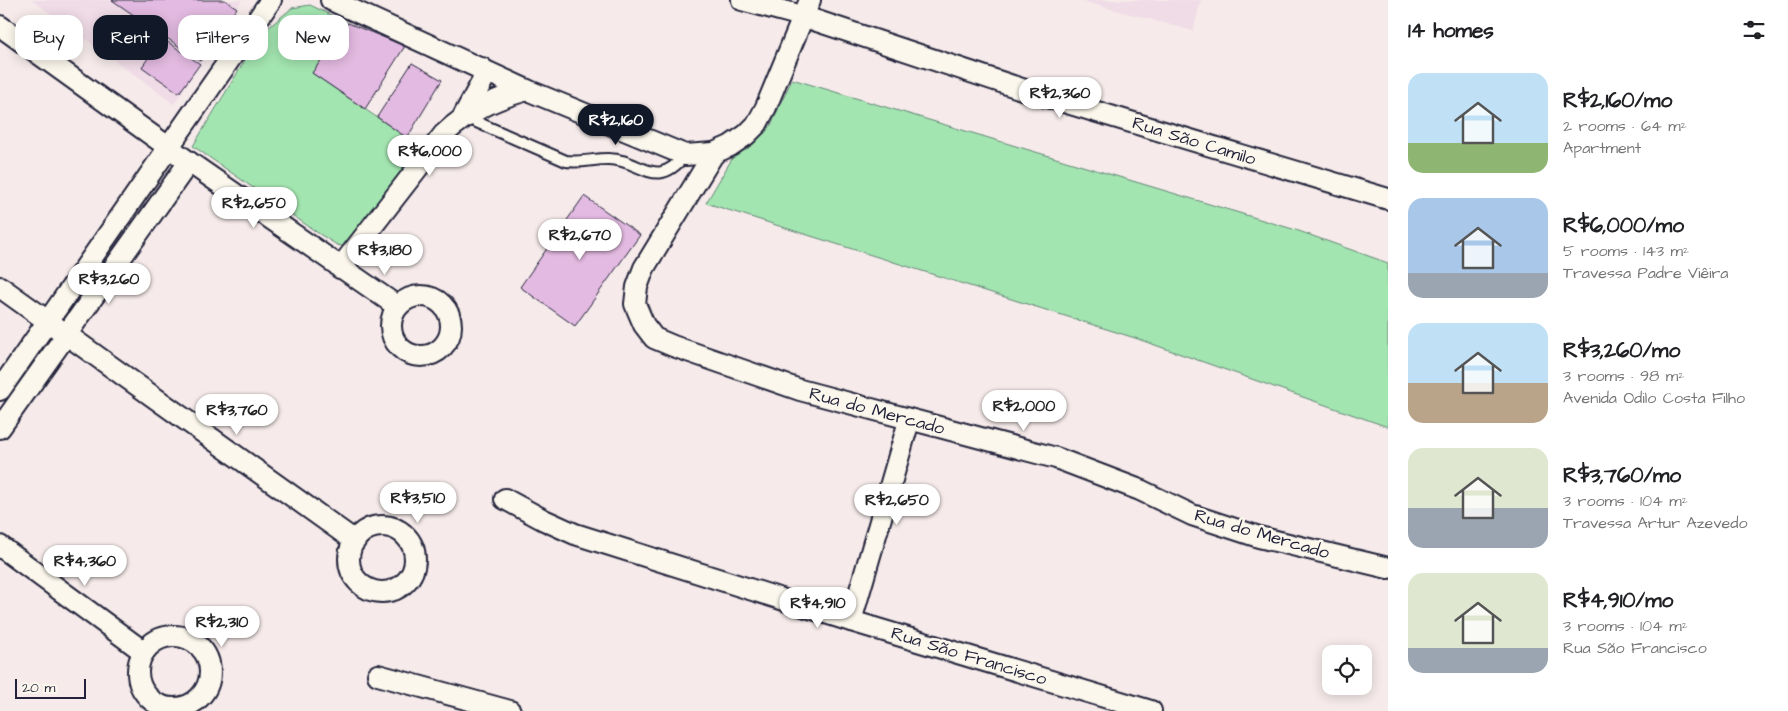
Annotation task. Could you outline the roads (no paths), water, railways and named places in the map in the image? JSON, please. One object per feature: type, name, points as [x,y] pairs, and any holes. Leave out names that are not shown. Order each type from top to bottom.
[{"type":"street","points":[[0,390],[170,148],[271,0]]},
{"type":"street","points":[[331,0],[527,90],[685,155],[714,153],[746,135],[757,124],[766,107],[806,8]]},
{"type":"street","name":"Rua São Camilo","points":[[742,0],[806,8],[1037,94],[1388,199]]},
{"type":"street","points":[[0,26],[188,162],[397,306]]},
{"type":"street","points":[[463,116],[483,80],[482,68]]},
{"type":"street","points":[[340,268],[416,167],[444,134],[463,116],[494,99],[527,90]]},
{"type":"street","name":"Rua do Mercado","points":[[714,153],[644,268],[637,288],[635,304],[644,325],[654,338],[693,354],[800,390],[909,421],[1056,458],[1140,490],[1200,517],[1259,537],[1388,568]]},
{"type":"street","points":[[0,428],[188,162]]},
{"type":"street","points":[[0,286],[355,540]]},
{"type":"street","points":[[851,621],[909,421]]},
{"type":"street","name":"Rua São Francisco","points":[[505,499],[575,534],[851,621],[1151,711]]},
{"type":"street","points":[[0,546],[144,652]]},
{"type":"street","points":[[378,675],[510,711]]},
{"type":"lane","points":[[463,116],[566,161],[583,163],[608,159],[620,160],[645,171],[657,173],[672,168],[685,155]]}]
